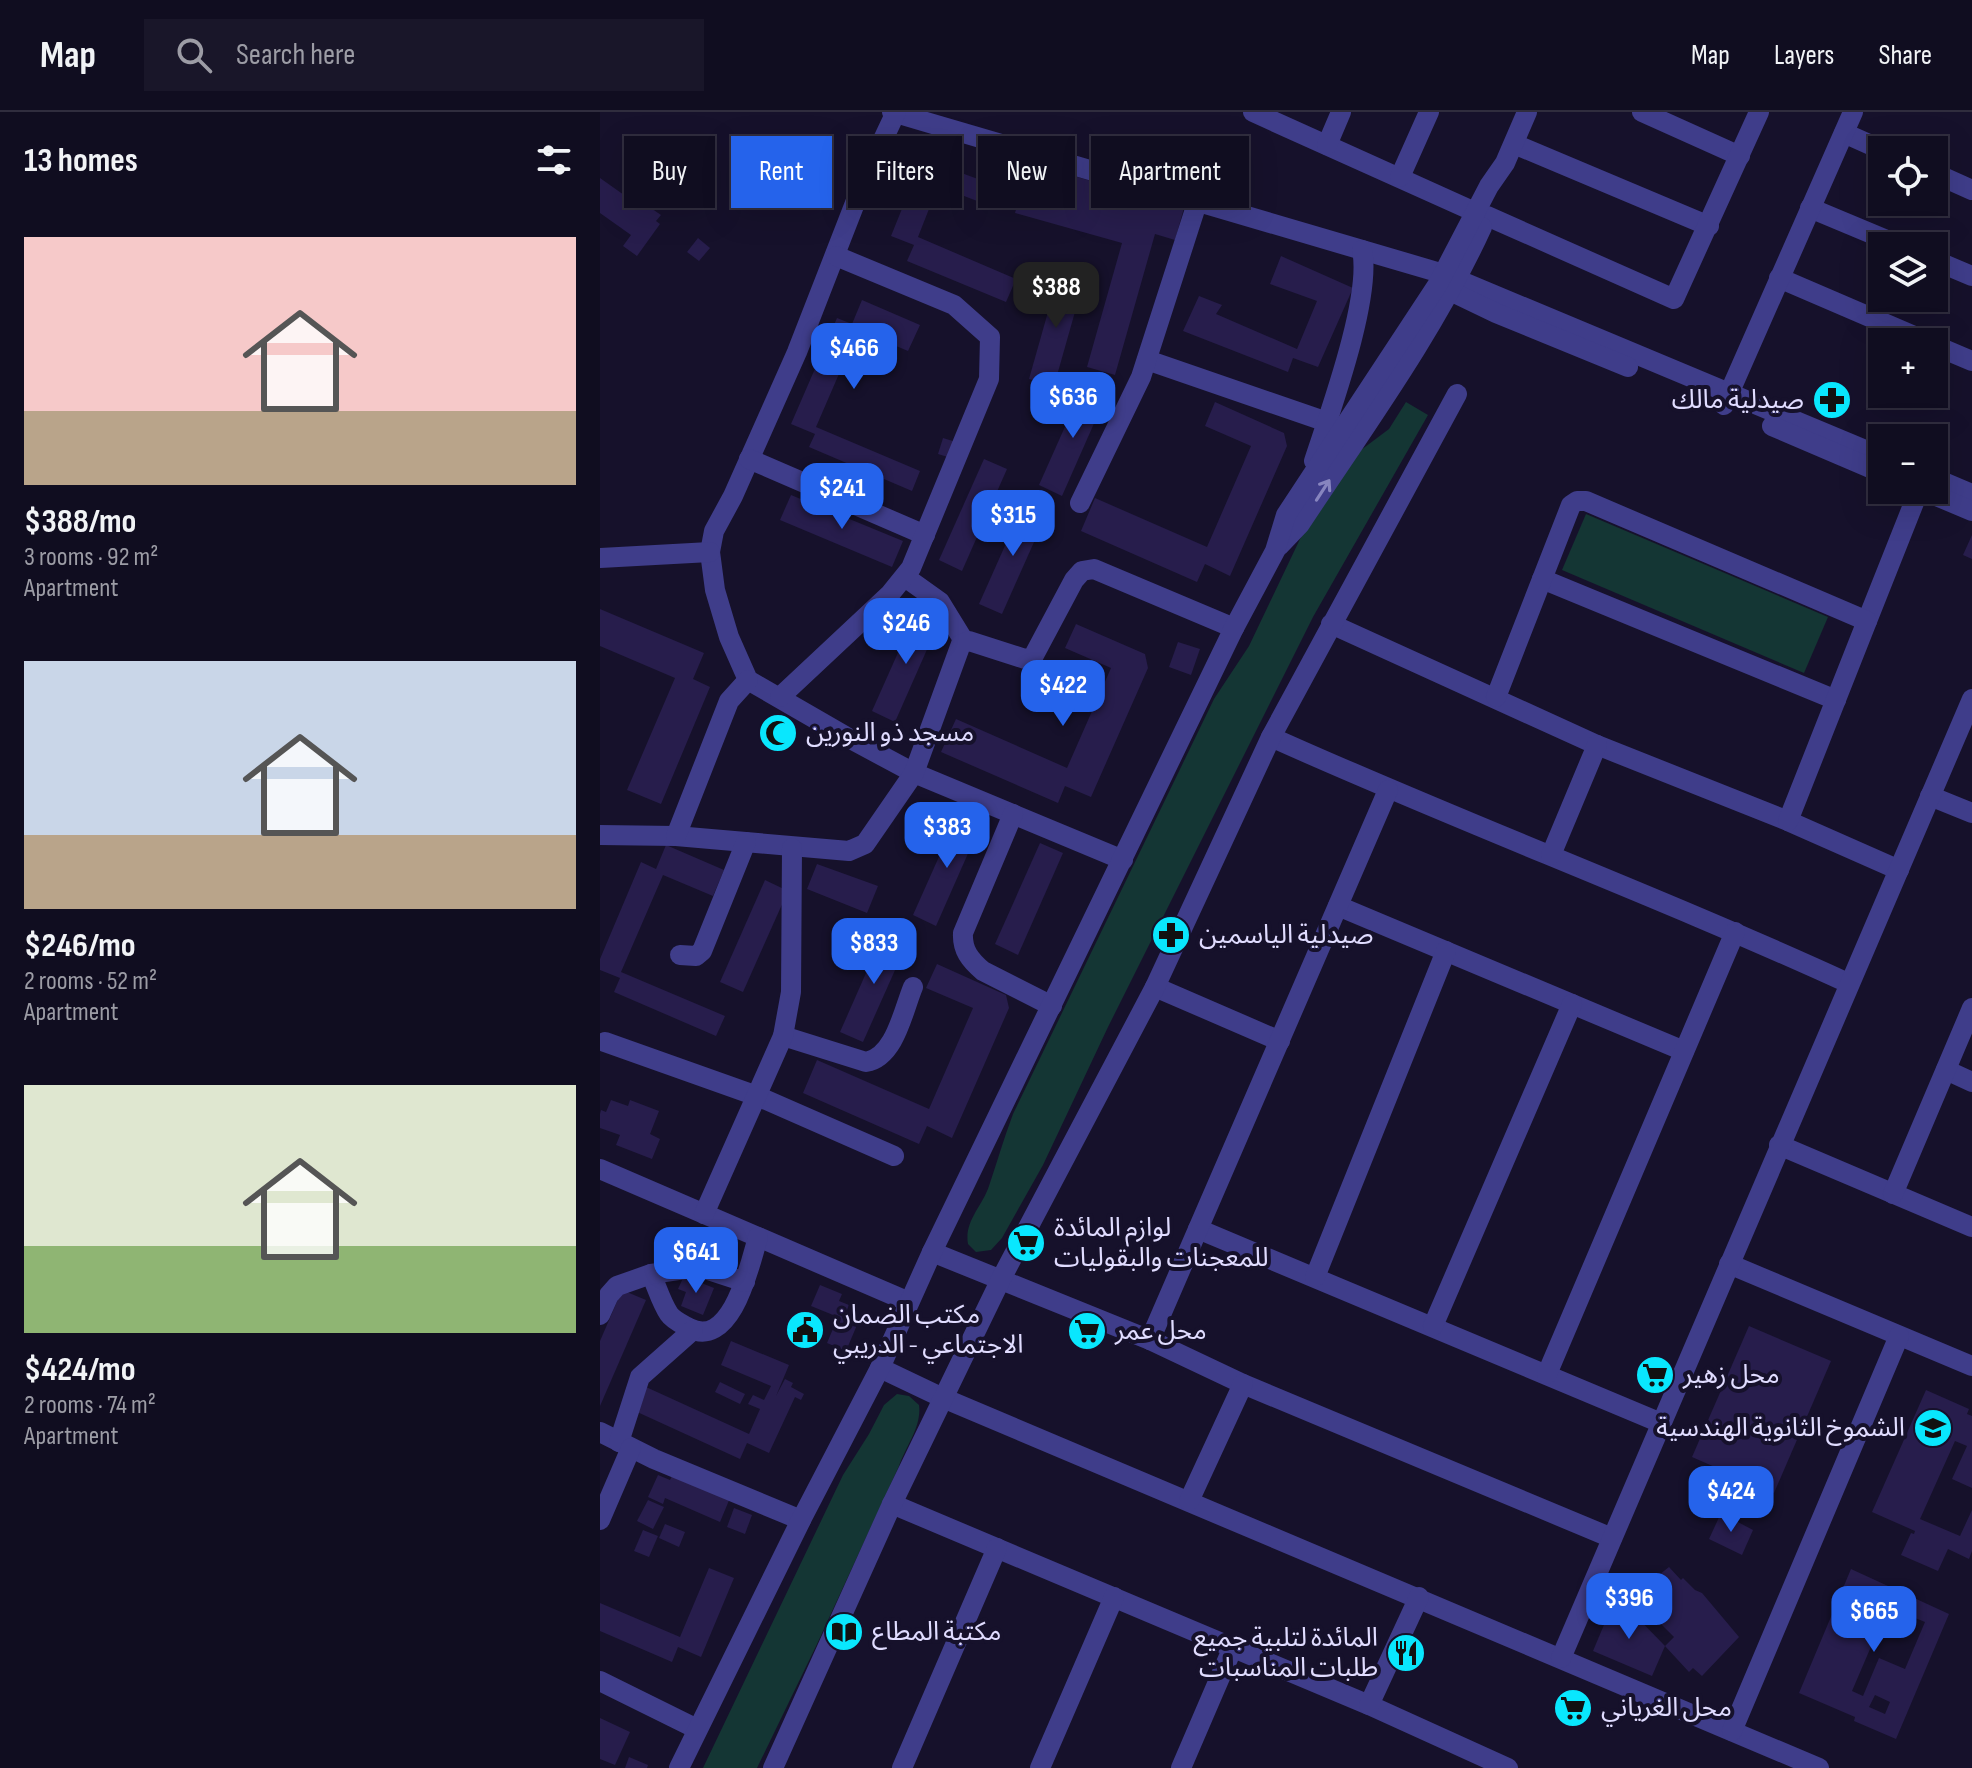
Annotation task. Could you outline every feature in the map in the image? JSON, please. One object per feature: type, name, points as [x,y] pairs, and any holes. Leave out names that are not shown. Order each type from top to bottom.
[{"type":"street","points":[[1091,169],[894,112],[749,459],[714,531],[710,552],[729,637],[748,680],[914,773],[1123,860]]},
{"type":"street","points":[[1253,112],[1671,300],[1677,297],[1759,112]]},
{"type":"street","points":[[1327,145],[1341,112]]},
{"type":"street","points":[[1400,177],[1429,112]]},
{"type":"street","points":[[1275,551],[1300,524],[1481,214],[1499,190],[1505,163],[1527,112]]},
{"type":"street","points":[[1642,112],[1740,156]]},
{"type":"street","points":[[1726,400],[1853,112]]},
{"type":"street","points":[[1844,133],[1868,144]]},
{"type":"street","points":[[1514,144],[1709,226]]},
{"type":"street","points":[[1948,179],[1972,190]]},
{"type":"street","points":[[1080,503],[1147,360],[1195,208]]},
{"type":"street","points":[[1224,208],[1362,250],[1443,280],[1726,400],[1868,466]]},
{"type":"street","points":[[1810,208],[1868,232]]},
{"type":"street","points":[[1306,484],[1327,422],[1365,280],[1362,250]]},
{"type":"street","points":[[780,697],[905,577],[989,379],[990,337],[954,305],[836,256]]},
{"type":"street","points":[[1948,266],[1972,276]]},
{"type":"street","points":[[1779,278],[1895,328]]},
{"type":"street","points":[[679,1768],[880,1368],[932,1252],[1234,628],[1275,551],[1286,515],[1443,280]]},
{"type":"street","points":[[1948,351],[1972,361]]},
{"type":"street","points":[[1147,360],[1327,422]]},
{"type":"street","points":[[773,1768],[892,1504],[1001,1279],[1155,987],[1271,737],[1457,394]]},
{"type":"street","points":[[1726,400],[1868,452]]},
{"type":"street","points":[[749,459],[925,535]]},
{"type":"street","points":[[1948,484],[1972,494]]},
{"type":"street","points":[[1496,697],[1571,505],[1577,501],[1586,501],[1867,621]]},
{"type":"street","points":[[1948,501],[1972,511]]},
{"type":"street","points":[[1788,821],[1914,504]]},
{"type":"street","points":[[600,558],[710,552]]},
{"type":"street","points":[[905,577],[940,602],[964,641],[1025,659],[1033,657],[1074,580],[1082,571],[1094,569],[1234,628]]},
{"type":"street","points":[[1542,579],[1836,700]]},
{"type":"street","points":[[1331,624],[1597,745],[1788,821],[1899,870]]},
{"type":"street","points":[[600,835],[676,836],[849,851],[865,844],[914,773],[959,647],[964,641]]},
{"type":"street","points":[[676,836],[729,701],[748,680]]},
{"type":"street","points":[[1561,1658],[1972,699]]},
{"type":"street","points":[[1271,737],[1388,790],[1735,932],[1848,983]]},
{"type":"street","points":[[1551,855],[1597,745]]},
{"type":"street","points":[[1150,1340],[1388,790]]},
{"type":"street","points":[[1930,796],[1972,813]]},
{"type":"street","points":[[1013,814],[963,933],[963,944],[973,962],[983,971],[1052,1006]]},
{"type":"street","points":[[680,955],[696,956],[702,951],[746,842]]},
{"type":"street","points":[[704,1214],[783,1036],[792,978],[792,848]]},
{"type":"street","points":[[1338,906],[1684,1051]]},
{"type":"street","points":[[1547,1374],[1735,932]]},
{"type":"street","points":[[1315,1277],[1446,951]]},
{"type":"street","points":[[783,1036],[866,1062],[875,1061],[890,1042],[913,987]]},
{"type":"street","points":[[1155,987],[1280,1041]]},
{"type":"street","points":[[1433,1326],[1572,1004]]},
{"type":"street","points":[[1893,1194],[1972,1008]]},
{"type":"street","points":[[605,1042],[757,1096],[894,1156]]},
{"type":"street","points":[[1946,1070],[1972,1082]]},
{"type":"street","points":[[1779,1145],[1972,1227]]},
{"type":"street","points":[[600,1169],[909,1302]]},
{"type":"street","points":[[1198,1229],[1661,1423]]},
{"type":"street","points":[[651,1274],[670,1317],[693,1330],[712,1331],[720,1326],[745,1282],[758,1237]]},
{"type":"street","points":[[932,1252],[1150,1340],[1243,1384],[1612,1538]]},
{"type":"street","points":[[1729,1264],[1972,1366]]},
{"type":"street","points":[[600,1315],[617,1286],[651,1274],[699,1267],[745,1282]]},
{"type":"street","points":[[600,1520],[617,1441],[640,1377],[693,1330]]},
{"type":"street","points":[[1732,1731],[1899,1336]]},
{"type":"street","points":[[880,1368],[943,1398],[1819,1768]]},
{"type":"street","points":[[1189,1501],[1243,1384]]},
{"type":"street","points":[[617,1441],[801,1520]]},
{"type":"street","points":[[892,1504],[1369,1705],[1508,1768]]},
{"type":"street","points":[[902,1768],[997,1548]]},
{"type":"street","points":[[1040,1768],[1114,1597]]},
{"type":"street","points":[[1369,1705],[1419,1597]]},
{"type":"street","points":[[1181,1768],[1233,1647]]},
{"type":"street","points":[[600,1681],[697,1729]]},
{"type":"green space","points":[[1406,402],[1428,415],[1313,617],[1108,1027],[1043,1165],[1002,1238],[991,1250],[976,1252],[968,1244],[969,1228],[986,1194],[1013,1114],[1214,699],[1249,646],[1300,539],[1361,450],[1389,429]]},
{"type":"green space","points":[[1586,514],[1828,617],[1804,673],[1562,570]]},
{"type":"green space","points":[[897,1394],[909,1396],[919,1405],[916,1428],[757,1768],[703,1768],[843,1475],[884,1405]]},
{"type":"building","points":[[962,173],[978,179],[978,201],[962,195]]},
{"type":"building","points":[[1075,176],[1091,181],[1091,208],[1184,208],[1175,240],[1155,234],[1115,375],[1087,367],[1122,243],[1015,213],[1016,208],[1075,208]]},
{"type":"building","points":[[600,178],[624,195],[624,208],[651,208],[661,215],[656,221],[660,224],[637,256],[623,246],[631,235],[600,213]]},
{"type":"building","points":[[902,208],[929,208],[918,237],[1016,279],[1006,302],[907,261],[914,245],[891,236]]},
{"type":"building","points":[[698,238],[710,248],[699,261],[687,252]]},
{"type":"building","points":[[1281,256],[1353,288],[1318,367],[1293,358],[1288,372],[1183,331],[1199,296],[1222,305],[1216,314],[1297,349],[1317,301],[1270,284]]},
{"type":"building","points":[[1059,273],[1084,280],[1054,386],[1029,379]]},
{"type":"building","points":[[862,300],[920,325],[908,351],[858,330],[816,427],[920,471],[912,491],[809,447],[815,434],[791,424],[837,318],[852,324]]},
{"type":"building","points":[[1084,384],[1107,394],[1062,496],[1039,485]]},
{"type":"building","points":[[1215,402],[1284,433],[1287,446],[1230,576],[1205,564],[1197,582],[1081,531],[1095,498],[1207,547],[1251,446],[1205,426]]},
{"type":"building","points":[[943,438],[956,442],[951,458],[938,454]]},
{"type":"building","points":[[984,459],[1007,469],[962,571],[939,560]]},
{"type":"building","points":[[791,495],[903,541],[892,567],[780,520]]},
{"type":"building","points":[[1024,503],[1047,513],[1002,614],[979,604]]},
{"type":"building","points":[[1972,535],[1972,559],[1963,555]]},
{"type":"building","points":[[600,609],[704,653],[693,679],[710,687],[661,804],[627,790],[675,678],[600,646]]},
{"type":"building","points":[[917,610],[940,620],[895,722],[872,711]]},
{"type":"building","points":[[1076,624],[1145,654],[1148,668],[1091,797],[1065,786],[1058,803],[941,752],[956,719],[1067,768],[1111,668],[1065,648]]},
{"type":"building","points":[[1178,642],[1200,649],[1191,675],[1169,667]]},
{"type":"building","points":[[958,814],[981,824],[936,926],[913,915]]},
{"type":"building","points":[[1040,843],[1063,853],[1018,955],[995,944]]},
{"type":"building","points":[[666,845],[724,870],[713,896],[663,875],[621,972],[725,1016],[716,1036],[614,992],[620,978],[600,970],[600,959],[641,862],[656,869]]},
{"type":"building","points":[[817,864],[878,886],[867,913],[807,889]]},
{"type":"building","points":[[765,880],[788,891],[743,992],[720,982]]},
{"type":"building","points":[[885,930],[908,941],[863,1042],[840,1032]]},
{"type":"building","points":[[937,964],[1006,995],[1009,1008],[952,1138],[927,1126],[919,1144],[803,1093],[817,1060],[929,1109],[973,1008],[926,988]]},
{"type":"building","points":[[611,1100],[628,1106],[630,1100],[659,1111],[650,1134],[660,1139],[652,1159],[616,1145],[620,1135],[600,1128],[601,1110],[606,1112]]},
{"type":"building","points":[[684,1276],[714,1288],[703,1315],[681,1306],[686,1292],[678,1289]]},
{"type":"building","points":[[820,1285],[842,1294],[839,1301],[849,1305],[843,1319],[857,1325],[846,1351],[827,1343],[838,1317],[811,1306]]},
{"type":"building","points":[[622,1290],[646,1300],[600,1406],[600,1341]]},
{"type":"building","points":[[1749,1326],[1831,1361],[1774,1493],[1692,1457]]},
{"type":"building","points":[[731,1341],[789,1365],[776,1396],[785,1379],[793,1383],[791,1387],[804,1394],[801,1400],[795,1397],[769,1453],[747,1443],[740,1459],[635,1411],[646,1387],[749,1434],[760,1409],[748,1404],[753,1395],[764,1400],[771,1386],[721,1365]]},
{"type":"building","points":[[720,1382],[745,1394],[740,1404],[715,1392]]},
{"type":"building","points":[[1926,1390],[1969,1409],[1967,1414],[1972,1416],[1972,1488],[1952,1479],[1967,1446],[1955,1441],[1920,1519],[1960,1536],[1972,1510],[1972,1551],[1969,1559],[1948,1549],[1938,1571],[1901,1555],[1911,1533],[1915,1531],[1872,1512]]},
{"type":"building","points":[[673,1474],[730,1498],[720,1522],[665,1498],[663,1504],[648,1497],[658,1475],[670,1480]]},
{"type":"building","points":[[648,1500],[664,1507],[653,1529],[637,1521]]},
{"type":"building","points":[[734,1508],[752,1515],[745,1534],[727,1527]]},
{"type":"building","points":[[1721,1513],[1753,1530],[1742,1555],[1709,1539]]},
{"type":"building","points":[[665,1524],[685,1532],[679,1547],[659,1538]]},
{"type":"building","points":[[643,1530],[658,1536],[649,1557],[634,1551]]},
{"type":"building","points":[[1669,1567],[1681,1580],[1683,1578],[1702,1593],[1739,1637],[1702,1676],[1693,1668],[1689,1672],[1665,1646],[1674,1637],[1636,1599],[1647,1589],[1645,1586]]},
{"type":"building","points":[[709,1568],[734,1578],[701,1657],[678,1647],[672,1662],[600,1631],[600,1603],[680,1637]]},
{"type":"building","points":[[1851,1569],[1949,1614],[1896,1739],[1799,1693]],"holes":[[[1888,1607],[1925,1622],[1905,1669],[1879,1658],[1863,1696],[1852,1691]],[[1875,1695],[1890,1702],[1885,1714],[1869,1707]]]},
{"type":"building","points":[[1614,1601],[1625,1605],[1665,1646],[1652,1676],[1593,1651]]},
{"type":"building","points":[[600,1718],[630,1732],[615,1765],[600,1759]]},
{"type":"building","points":[[629,1757],[648,1765],[647,1768],[625,1768]]},
{"type":"place","name":"صيدلية مالك","points":[[1832,400]]},
{"type":"place","name":"مسجد ذو النورين","points":[[778,733]]},
{"type":"place","name":"صيدلية الياسمين","points":[[1171,935]]},
{"type":"place","name":"لوازم المائدة للمعجنات والبقوليات","points":[[1026,1243]]},
{"type":"place","name":"مكتب الضمان الاجتماعي - الدريبي","points":[[805,1330]]},
{"type":"place","name":"محل عمر","points":[[1087,1331]]},
{"type":"place","name":"محل زهير","points":[[1655,1375]]},
{"type":"place","name":"الشموخ الثانوية الهندسية","points":[[1933,1428]]},
{"type":"place","name":"مكتبة المطاع","points":[[844,1632]]},
{"type":"place","name":"المائدة لتلبية جميع طلبات المناسبات","points":[[1406,1653]]},
{"type":"place","name":"محل الغرياني","points":[[1573,1708]]}]
